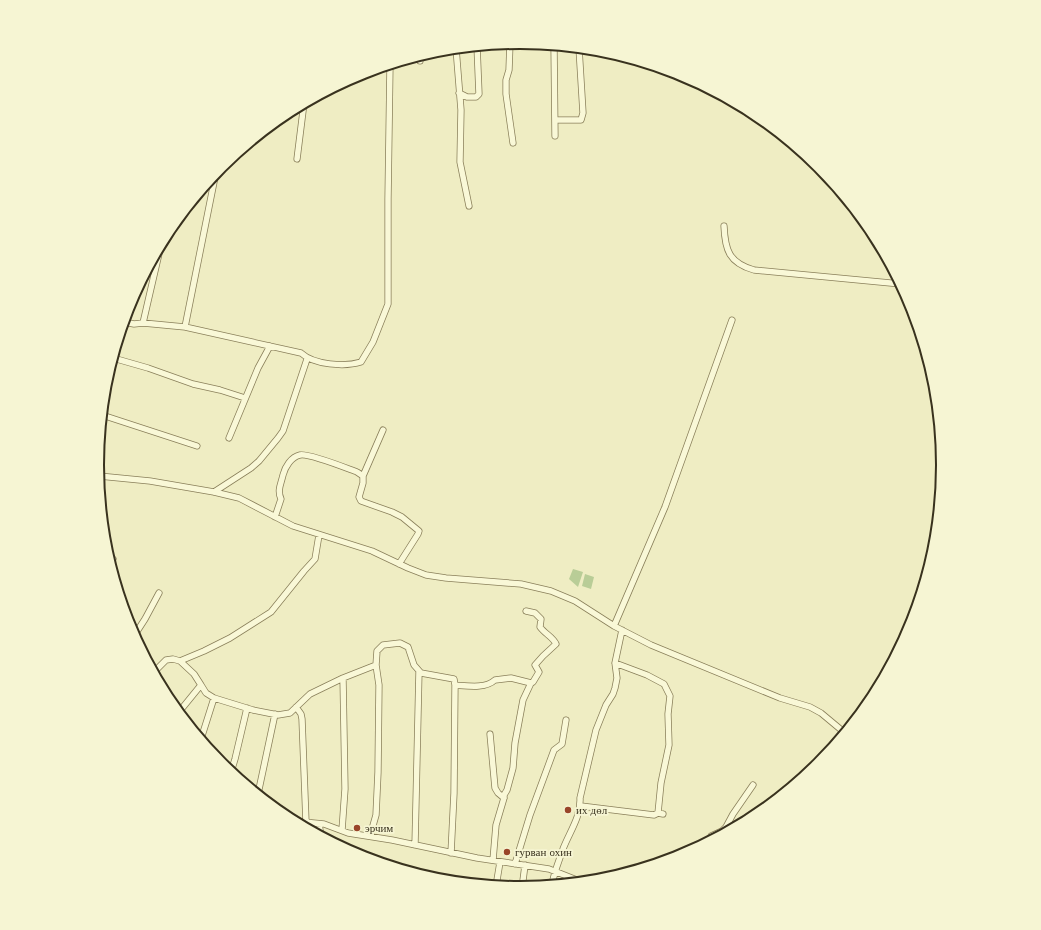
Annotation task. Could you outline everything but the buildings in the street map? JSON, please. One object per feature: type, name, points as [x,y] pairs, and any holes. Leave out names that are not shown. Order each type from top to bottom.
[{"type":"street","points":[[510,49],[506,94],[513,143]]},
{"type":"street","points":[[554,51],[555,136]]},
{"type":"street","points":[[459,93],[467,97],[476,97],[479,94],[477,52]]},
{"type":"street","points":[[456,54],[461,110],[460,162],[469,206]]},
{"type":"street","points":[[555,120],[581,120],[583,113],[579,54]]},
{"type":"street","points":[[130,323],[185,327],[270,346],[301,354],[307,359],[325,363],[351,364],[361,362],[373,342],[388,304],[390,70]]},
{"type":"street","points":[[297,159],[303,111]]},
{"type":"street","points":[[185,327],[213,185]]},
{"type":"street","points":[[724,226],[725,242],[729,254],[735,262],[745,268],[820,277],[895,283]]},
{"type":"street","points":[[143,323],[157,263]]},
{"type":"street","points":[[614,626],[665,507],[732,320]]},
{"type":"street","points":[[229,438],[258,368],[270,346]]},
{"type":"street","points":[[214,492],[255,464],[283,431],[307,359]]},
{"type":"street","points":[[118,360],[148,368],[192,384],[220,390],[245,398]]},
{"type":"street","points":[[107,418],[197,446]]},
{"type":"street","points":[[383,430],[363,476],[363,484],[359,497],[361,501],[402,517],[419,531],[399,564]]},
{"type":"street","points":[[275,517],[281,499],[278,492],[285,468],[292,459],[300,455],[309,455],[357,472],[363,476]]},
{"type":"street","points":[[104,477],[150,481],[214,492],[246,500],[294,526],[318,535],[372,551],[417,572],[435,577],[521,584],[538,587],[574,601],[614,626],[651,645],[780,698],[810,707],[821,713],[841,730]]},
{"type":"street","points":[[180,661],[218,645],[271,612],[315,559],[318,535]]},
{"type":"street","points":[[138,629],[159,594]]},
{"type":"street","points":[[493,860],[496,825],[513,768],[515,743],[523,700],[538,672],[535,664],[556,644],[553,639],[540,627],[541,619],[535,613],[526,611]]},
{"type":"street","points":[[553,879],[554,871],[578,819],[581,806],[580,798],[596,730],[615,688],[617,678],[615,663],[622,630]]},
{"type":"street","points":[[370,836],[376,815],[378,772],[379,685],[376,665],[378,651],[383,645],[400,642],[408,648],[414,665],[421,673],[454,679],[454,793],[451,853]]},
{"type":"street","points":[[158,668],[166,660],[173,659],[180,661],[194,674],[206,693],[214,698],[247,708],[275,714],[290,713],[310,694],[343,678],[376,665]]},
{"type":"street","points":[[581,806],[654,815],[660,813],[661,783],[669,745],[668,714],[670,696],[664,684],[647,675],[615,663]]},
{"type":"street","points":[[415,845],[419,671]]},
{"type":"street","points":[[342,830],[345,789],[343,678]]},
{"type":"street","points":[[455,685],[470,687],[482,686],[494,682],[495,680],[511,678],[531,683]]},
{"type":"street","points":[[183,707],[201,685]]},
{"type":"street","points":[[203,733],[214,698]]},
{"type":"street","points":[[296,707],[301,714],[302,719],[306,821]]},
{"type":"street","points":[[233,766],[247,708]]},
{"type":"street","points":[[259,789],[275,714]]},
{"type":"street","points":[[515,864],[530,815],[554,750],[562,744],[566,720]]},
{"type":"street","points":[[490,734],[495,788],[504,798]]},
{"type":"street","points":[[727,826],[753,784]]},
{"type":"street","points":[[307,822],[342,830],[348,833],[554,871],[571,877]]},
{"type":"street","points":[[319,824],[320,829]]},
{"type":"street","points":[[497,880],[500,862]]},
{"type":"street","points":[[523,881],[525,865]]},
{"type":"green space","points":[[573,569],[583,572],[578,587],[569,579]]},
{"type":"green space","points":[[585,574],[594,577],[591,589],[582,586]]},
{"type":"place","name":"их дөл","points":[[568,810]]},
{"type":"place","name":"эрчим","points":[[357,828]]},
{"type":"place","name":"гурван охин","points":[[507,852]]}]
